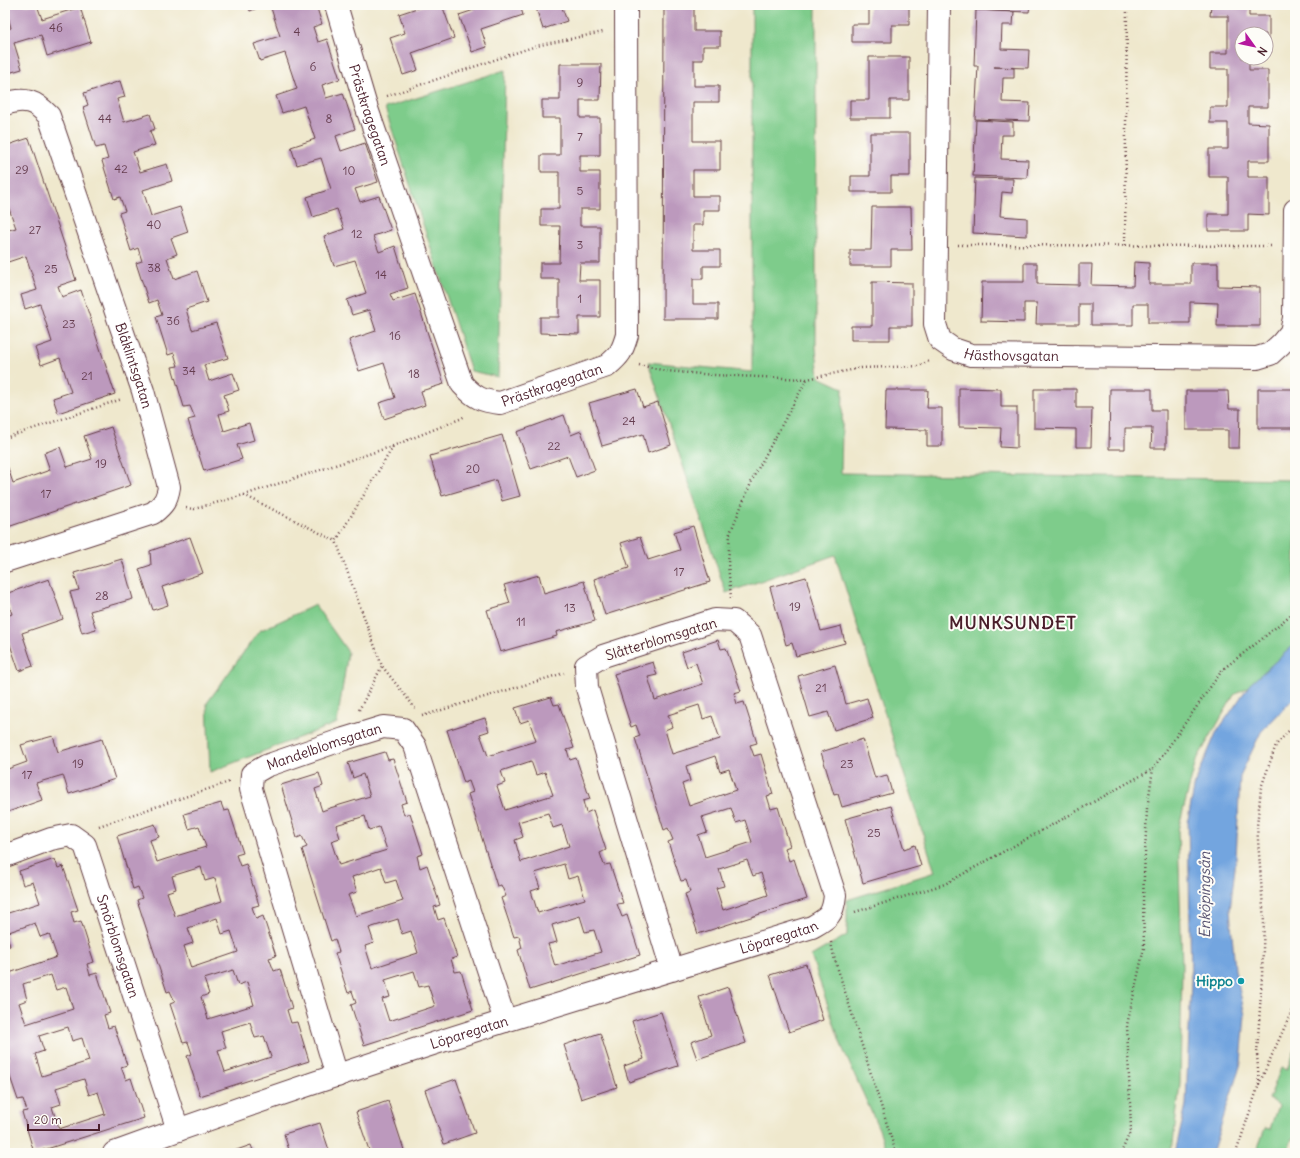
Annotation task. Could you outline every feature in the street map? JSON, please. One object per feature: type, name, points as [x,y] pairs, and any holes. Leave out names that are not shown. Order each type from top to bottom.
[{"type":"street","name":"Prästkragegatan","points":[[336,5],[366,103],[462,384],[472,395],[485,401],[500,402],[607,366],[620,355],[627,335],[626,5]]},
{"type":"street","name":"Hästhovsgatan","points":[[939,5],[935,324],[940,340],[953,349],[971,355],[1257,358],[1270,354],[1291,332],[1294,318],[1295,210]]},
{"type":"street","name":"Blåklintsgatan","points":[[5,104],[26,100],[39,105],[49,116],[143,392],[169,487],[167,497],[162,506]]},
{"type":"street","points":[[5,561],[153,513],[162,506]]},
{"type":"street","name":"Slåtterblomsgatan","points":[[586,666],[603,656],[715,620],[734,621],[750,635],[835,895],[834,908],[826,919]]},
{"type":"street","points":[[586,666],[587,688],[672,970]]},
{"type":"street","name":"Mandelblomsgatan","points":[[337,1076],[251,789],[252,774],[266,766],[344,739],[383,727],[403,729],[415,746],[505,1021]]},
{"type":"street","points":[[5,856],[51,839],[71,835]]},
{"type":"street","name":"Smörblomsgatan","points":[[71,835],[85,845],[178,1130]]},
{"type":"street","name":"Löparegatan","points":[[114,1153],[337,1076],[505,1021],[812,927],[826,919]]},
{"type":"path","points":[[1125,246],[1127,5]]},
{"type":"path","points":[[366,103],[536,46],[627,28]]},
{"type":"path","points":[[936,245],[1295,246]]},
{"type":"path","points":[[620,355],[642,366],[666,371],[714,375],[807,379],[860,368],[920,366],[953,349]]},
{"type":"path","points":[[734,621],[728,564],[730,533],[754,476],[807,379]]},
{"type":"path","points":[[5,438],[143,392]]},
{"type":"path","points":[[162,506],[194,509],[244,496],[393,446],[460,419],[485,401]]},
{"type":"path","points":[[336,541],[393,446]]},
{"type":"path","points":[[244,496],[336,541],[382,666],[422,716],[586,666]]},
{"type":"path","points":[[896,1153],[834,957],[826,919],[846,915],[945,884],[1153,769],[1223,669],[1295,611]]},
{"type":"path","points":[[344,739],[382,666]]},
{"type":"path","points":[[1259,1084],[1257,1054],[1264,922],[1257,826],[1261,788],[1276,745],[1295,724]]},
{"type":"path","points":[[1121,1153],[1130,1130],[1127,1025],[1144,948],[1142,899],[1147,808],[1153,769]]},
{"type":"path","points":[[71,835],[252,774]]},
{"type":"path","points":[[1236,1153],[1259,1084],[1295,1004]]},
{"type":"green space","points":[[752,5],[816,5],[816,348],[819,377],[843,388],[841,473],[1295,480],[1295,659],[1234,695],[1196,761],[1178,830],[1182,967],[1180,1083],[1173,1144],[1169,1153],[887,1153],[879,1129],[842,1047],[811,956],[847,935],[847,900],[935,872],[835,555],[726,593],[648,362],[752,372]]},
{"type":"green space","points":[[505,70],[498,377],[471,371],[385,108]]},
{"type":"green space","points":[[315,605],[348,652],[337,723],[210,772],[207,703],[259,631]]},
{"type":"green space","points":[[1295,1050],[1295,1139],[1292,1138],[1287,1153],[1256,1153],[1265,1128],[1270,1129],[1278,1105],[1269,1099],[1281,1068],[1287,1070]]},
{"type":"water","name":"Enköpingsån","points":[[1295,644],[1295,697],[1261,732],[1240,776],[1236,859],[1230,910],[1235,970],[1245,1015],[1241,1063],[1212,1153],[1175,1153],[1186,1105],[1191,980],[1188,819],[1195,783],[1216,733],[1250,684]]},
{"type":"building","points":[[5,5],[37,5],[42,19],[80,7],[91,42],[47,56],[41,35],[14,43],[22,69],[5,74],[5,30],[11,28]]},
{"type":"building","points":[[248,5],[265,5],[250,11]]},
{"type":"building","points":[[270,5],[316,5],[322,24],[313,27],[318,42],[327,39],[340,79],[322,85],[326,98],[343,93],[355,129],[336,136],[341,151],[365,143],[378,182],[355,189],[360,202],[379,196],[391,230],[373,236],[379,252],[395,246],[408,288],[390,294],[393,301],[415,294],[444,384],[421,391],[425,405],[384,419],[379,403],[395,398],[384,363],[359,371],[349,340],[376,331],[369,310],[352,315],[347,300],[366,293],[355,260],[334,266],[324,236],[344,229],[337,209],[313,217],[307,197],[331,189],[321,158],[297,165],[291,147],[315,139],[304,106],[282,113],[276,96],[297,89],[285,53],[260,61],[254,44],[280,36]]},
{"type":"building","points":[[426,5],[442,5],[454,38],[412,53],[418,70],[403,75],[390,38],[405,33],[399,14]]},
{"type":"building","points":[[472,5],[520,5],[523,15],[481,29],[487,47],[472,52],[459,15],[474,10]]},
{"type":"building","points":[[535,5],[561,5],[567,21],[543,29]]},
{"type":"building","points":[[664,5],[694,5],[694,31],[720,31],[720,46],[703,46],[703,60],[694,60],[694,86],[719,86],[719,102],[693,102],[693,141],[720,141],[720,170],[693,170],[693,196],[720,196],[720,210],[703,210],[703,225],[693,225],[693,250],[720,250],[720,266],[703,266],[703,279],[693,279],[693,304],[718,304],[718,319],[663,319]]},
{"type":"building","points":[[869,5],[909,5],[909,25],[892,25],[892,42],[852,42],[852,24],[869,24]]},
{"type":"building","points":[[976,5],[1030,5],[1029,12],[975,10]]},
{"type":"building","points":[[1211,5],[1249,5],[1249,16],[1269,16],[1269,26],[1234,26],[1234,66],[1249,66],[1249,70],[1268,70],[1268,107],[1248,107],[1248,123],[1269,124],[1269,161],[1248,161],[1248,177],[1269,177],[1269,215],[1248,214],[1248,231],[1208,231],[1208,214],[1228,214],[1228,177],[1209,177],[1209,149],[1228,149],[1228,123],[1210,123],[1210,107],[1228,107],[1228,69],[1210,69],[1210,53],[1228,53],[1228,16],[1210,16]]},
{"type":"building","points":[[976,10],[1014,12],[1013,25],[1002,25],[1001,49],[1029,50],[1028,68],[994,67],[1014,68],[1014,78],[1003,78],[1002,102],[1030,103],[1029,121],[975,119],[978,66],[974,66]]},
{"type":"building","points":[[869,57],[909,57],[909,100],[890,100],[890,118],[850,118],[850,100],[869,100]]},
{"type":"building","points":[[560,64],[601,64],[600,100],[580,100],[580,118],[600,118],[600,155],[580,155],[580,172],[600,172],[600,209],[580,209],[580,226],[600,226],[600,263],[580,263],[579,280],[600,280],[600,317],[579,317],[579,334],[540,333],[540,317],[559,317],[559,279],[540,279],[540,263],[559,263],[560,226],[541,226],[541,209],[559,209],[559,172],[541,172],[541,155],[560,155],[560,118],[542,118],[542,100],[560,100]]},
{"type":"building","points":[[120,81],[125,97],[117,99],[124,122],[150,114],[155,129],[150,131],[155,145],[133,152],[140,172],[167,164],[172,181],[143,190],[151,216],[180,207],[188,232],[171,238],[177,254],[167,258],[174,279],[197,271],[207,302],[186,309],[192,330],[216,323],[228,358],[204,365],[209,381],[233,373],[239,390],[224,395],[229,411],[219,414],[224,431],[249,423],[254,440],[237,445],[242,459],[204,471],[188,420],[195,418],[190,406],[184,407],[172,367],[178,366],[174,353],[168,355],[156,317],[162,315],[157,300],[149,303],[136,263],[142,261],[138,248],[131,251],[119,213],[125,211],[120,197],[114,199],[102,161],[108,159],[104,146],[96,148],[83,107],[88,105],[84,93]]},
{"type":"building","points":[[976,120],[1013,122],[1013,135],[1002,135],[1001,159],[1028,160],[1027,178],[973,176]]},
{"type":"building","points":[[870,133],[910,133],[910,176],[891,176],[891,192],[851,192],[851,176],[870,176]]},
{"type":"building","points":[[29,138],[76,280],[58,286],[62,297],[81,290],[115,394],[58,413],[53,398],[71,392],[60,358],[41,365],[35,348],[52,342],[40,304],[25,309],[21,295],[37,290],[26,256],[5,263],[5,231],[16,228],[8,206],[5,207],[5,146]]},
{"type":"building","points":[[975,178],[1013,179],[1012,193],[1002,192],[1000,216],[1027,218],[1027,236],[973,233]]},
{"type":"building","points":[[872,207],[911,207],[912,250],[891,250],[891,266],[850,266],[850,250],[871,250]]},
{"type":"building","points":[[1134,262],[1149,263],[1149,284],[1191,284],[1191,263],[1218,263],[1218,286],[1260,287],[1260,326],[1217,326],[1218,303],[1190,302],[1190,323],[1148,323],[1148,304],[1133,304],[1133,325],[1091,325],[1091,304],[1079,304],[1079,324],[1036,324],[1037,303],[1024,303],[1024,322],[981,321],[982,282],[1024,282],[1024,263],[1037,263],[1037,284],[1079,285],[1079,264],[1092,264],[1091,285],[1133,286]]},
{"type":"building","points":[[872,282],[912,283],[912,326],[890,326],[890,340],[851,340],[851,326],[872,326]]},
{"type":"building","points":[[959,388],[1001,389],[1001,407],[1017,407],[1017,448],[1000,447],[1001,428],[959,427]]},
{"type":"building","points":[[637,389],[643,407],[658,402],[671,445],[648,453],[643,434],[602,446],[589,403]]},
{"type":"building","points":[[1034,389],[1076,389],[1076,408],[1092,408],[1091,447],[1076,447],[1076,429],[1034,428]]},
{"type":"building","points":[[1110,389],[1152,389],[1152,410],[1166,410],[1166,448],[1151,448],[1152,428],[1125,428],[1125,449],[1109,449]]},
{"type":"building","points":[[1258,389],[1295,389],[1295,428],[1258,428]]},
{"type":"building","points":[[886,390],[928,390],[927,408],[942,408],[942,446],[927,446],[927,430],[885,429]]},
{"type":"building","points":[[1186,391],[1228,391],[1229,409],[1240,409],[1239,448],[1228,448],[1228,430],[1186,430]]},
{"type":"building","points":[[564,415],[571,435],[581,431],[595,470],[576,477],[568,456],[531,469],[517,432]]},
{"type":"building","points":[[111,427],[131,485],[5,528],[5,465],[7,465],[13,483],[50,470],[44,453],[60,447],[67,467],[92,459],[84,436]]},
{"type":"building","points":[[502,435],[520,496],[502,501],[496,480],[442,496],[430,456]]},
{"type":"building","points":[[693,526],[710,582],[605,615],[594,579],[629,568],[621,543],[640,537],[648,560],[680,550],[674,532]]},
{"type":"building","points":[[190,537],[203,573],[162,587],[168,605],[153,610],[139,569],[151,565],[150,551]]},
{"type":"building","points":[[122,559],[133,599],[90,611],[96,629],[82,633],[70,592],[79,590],[74,573]]},
{"type":"building","points":[[539,575],[544,593],[584,581],[595,621],[556,632],[557,636],[500,652],[487,610],[510,603],[504,585]]},
{"type":"building","points":[[806,577],[821,631],[841,626],[845,643],[796,656],[792,643],[786,645],[770,587]]},
{"type":"building","points":[[49,579],[63,619],[22,633],[33,666],[19,671],[5,630],[5,617],[12,614],[5,594]]},
{"type":"building","points":[[718,640],[721,649],[726,648],[741,691],[734,693],[737,704],[744,702],[757,743],[750,745],[754,756],[761,754],[773,794],[767,796],[771,809],[778,807],[790,846],[785,848],[789,861],[794,859],[807,899],[698,934],[685,894],[690,892],[686,880],[681,881],[668,842],[673,840],[668,828],[664,830],[635,738],[640,736],[636,725],[631,727],[614,674],[653,662],[657,675],[648,677],[655,700],[703,684],[696,663],[687,667],[682,652]],"holes":[[[699,705],[703,719],[712,716],[720,739],[672,754],[665,730],[672,727],[668,715]],[[715,756],[720,772],[729,769],[736,790],[689,806],[682,784],[690,781],[686,766]],[[731,808],[736,823],[745,820],[752,842],[705,857],[698,835],[707,832],[702,817]],[[747,860],[753,876],[761,873],[768,895],[723,910],[716,888],[724,886],[719,869]]]},
{"type":"building","points":[[835,665],[846,704],[867,698],[873,718],[834,730],[828,712],[810,717],[798,676]]},
{"type":"building","points":[[551,697],[554,705],[559,704],[574,748],[567,750],[570,760],[576,758],[590,799],[583,801],[586,813],[593,810],[606,850],[600,853],[604,865],[610,864],[623,903],[617,904],[622,917],[627,915],[640,955],[530,990],[518,950],[522,948],[519,936],[514,937],[501,898],[506,896],[501,885],[497,886],[468,794],[473,792],[469,781],[464,783],[447,730],[485,718],[489,731],[480,734],[488,756],[536,741],[529,720],[520,723],[515,708]],"holes":[[[531,761],[536,775],[545,772],[553,795],[505,810],[497,786],[505,783],[501,771]],[[548,813],[553,828],[562,825],[569,846],[521,862],[515,840],[523,837],[518,822]],[[564,864],[568,879],[578,876],[585,899],[538,913],[531,891],[540,888],[535,873]],[[580,916],[585,932],[594,930],[601,952],[555,966],[548,944],[557,942],[552,925]]]},
{"type":"building","points":[[53,736],[58,752],[102,739],[115,779],[69,794],[63,775],[36,783],[42,800],[5,813],[5,770],[27,762],[21,745]]},
{"type":"building","points":[[863,739],[875,778],[887,775],[892,793],[842,807],[838,794],[834,795],[821,752]]},
{"type":"building","points":[[385,752],[388,760],[393,759],[407,802],[401,804],[404,815],[410,813],[423,854],[417,856],[420,868],[427,865],[440,905],[434,907],[438,920],[444,918],[457,957],[451,959],[455,972],[461,971],[473,1010],[364,1045],[351,1005],[356,1003],[352,991],[348,993],[335,953],[339,952],[335,939],[331,941],[302,849],[307,847],[302,836],[297,838],[281,785],[319,773],[323,786],[315,789],[322,811],[370,796],[363,774],[353,778],[348,763]],"holes":[[[365,816],[369,830],[379,827],[387,850],[339,865],[331,841],[340,838],[336,825]],[[381,867],[386,883],[396,880],[403,901],[356,916],[348,895],[357,892],[352,877]],[[398,919],[402,934],[411,931],[418,953],[372,968],[365,946],[374,943],[369,928]],[[414,971],[419,987],[428,985],[435,1006],[389,1021],[382,999],[390,997],[385,980]]]},
{"type":"building","points":[[221,803],[224,811],[229,810],[243,853],[236,855],[240,866],[246,864],[259,905],[252,907],[256,919],[263,916],[276,956],[269,958],[274,971],[280,969],[292,1008],[287,1010],[291,1023],[297,1022],[309,1061],[200,1096],[187,1056],[192,1054],[188,1042],[183,1043],[170,1004],[175,1002],[170,991],[167,992],[137,900],[142,898],[138,887],[133,889],[117,836],[155,824],[159,837],[150,840],[157,862],[206,847],[199,826],[189,829],[184,814]],"holes":[[[201,867],[205,881],[215,878],[222,901],[175,916],[167,892],[176,889],[172,876]],[[217,918],[222,934],[231,931],[238,952],[191,968],[184,946],[193,943],[188,928]],[[233,970],[238,985],[247,982],[254,1005],[208,1019],[201,997],[209,994],[204,979]],[[250,1022],[255,1038],[264,1036],[271,1057],[225,1072],[218,1050],[226,1048],[221,1031]]]},
{"type":"building","points":[[891,806],[904,849],[915,845],[921,866],[863,883],[845,819]]},
{"type":"building","points":[[55,859],[58,868],[63,866],[78,910],[71,912],[74,923],[81,921],[94,962],[87,964],[90,975],[97,973],[110,1013],[104,1015],[108,1028],[114,1026],[127,1065],[121,1067],[126,1080],[131,1078],[144,1118],[34,1153],[22,1112],[27,1111],[23,1099],[18,1100],[5,1062],[10,1059],[5,1047],[5,961],[9,973],[57,957],[49,934],[40,937],[35,923],[6,933],[10,946],[5,947],[5,914],[40,903],[33,882],[23,885],[19,871]],"holes":[[[51,975],[56,990],[66,987],[73,1009],[26,1024],[19,1003],[27,1000],[23,984]],[[68,1027],[72,1041],[82,1038],[89,1061],[42,1076],[35,1054],[44,1051],[39,1036]],[[84,1079],[89,1095],[98,1092],[105,1114],[59,1129],[52,1107],[61,1104],[56,1088]]]},
{"type":"building","points":[[806,964],[823,1020],[789,1032],[770,975]]},
{"type":"building","points":[[728,987],[746,1043],[697,1059],[691,1042],[711,1035],[699,997]]},
{"type":"building","points":[[661,1012],[678,1066],[629,1082],[624,1066],[644,1059],[632,1021]]},
{"type":"building","points":[[600,1033],[617,1087],[581,1099],[564,1045]]},
{"type":"building","points":[[456,1079],[475,1133],[444,1144],[425,1090]]},
{"type":"building","points":[[388,1101],[405,1153],[370,1153],[356,1112]]},
{"type":"building","points":[[320,1123],[330,1153],[290,1153],[284,1134]]},
{"type":"building","points":[[251,1145],[254,1153],[228,1153]]},
{"type":"place","name":"Hippo","points":[[1241,981]]},
{"type":"district","name":"MUNKSUNDET","points":[[1013,622]]}]
